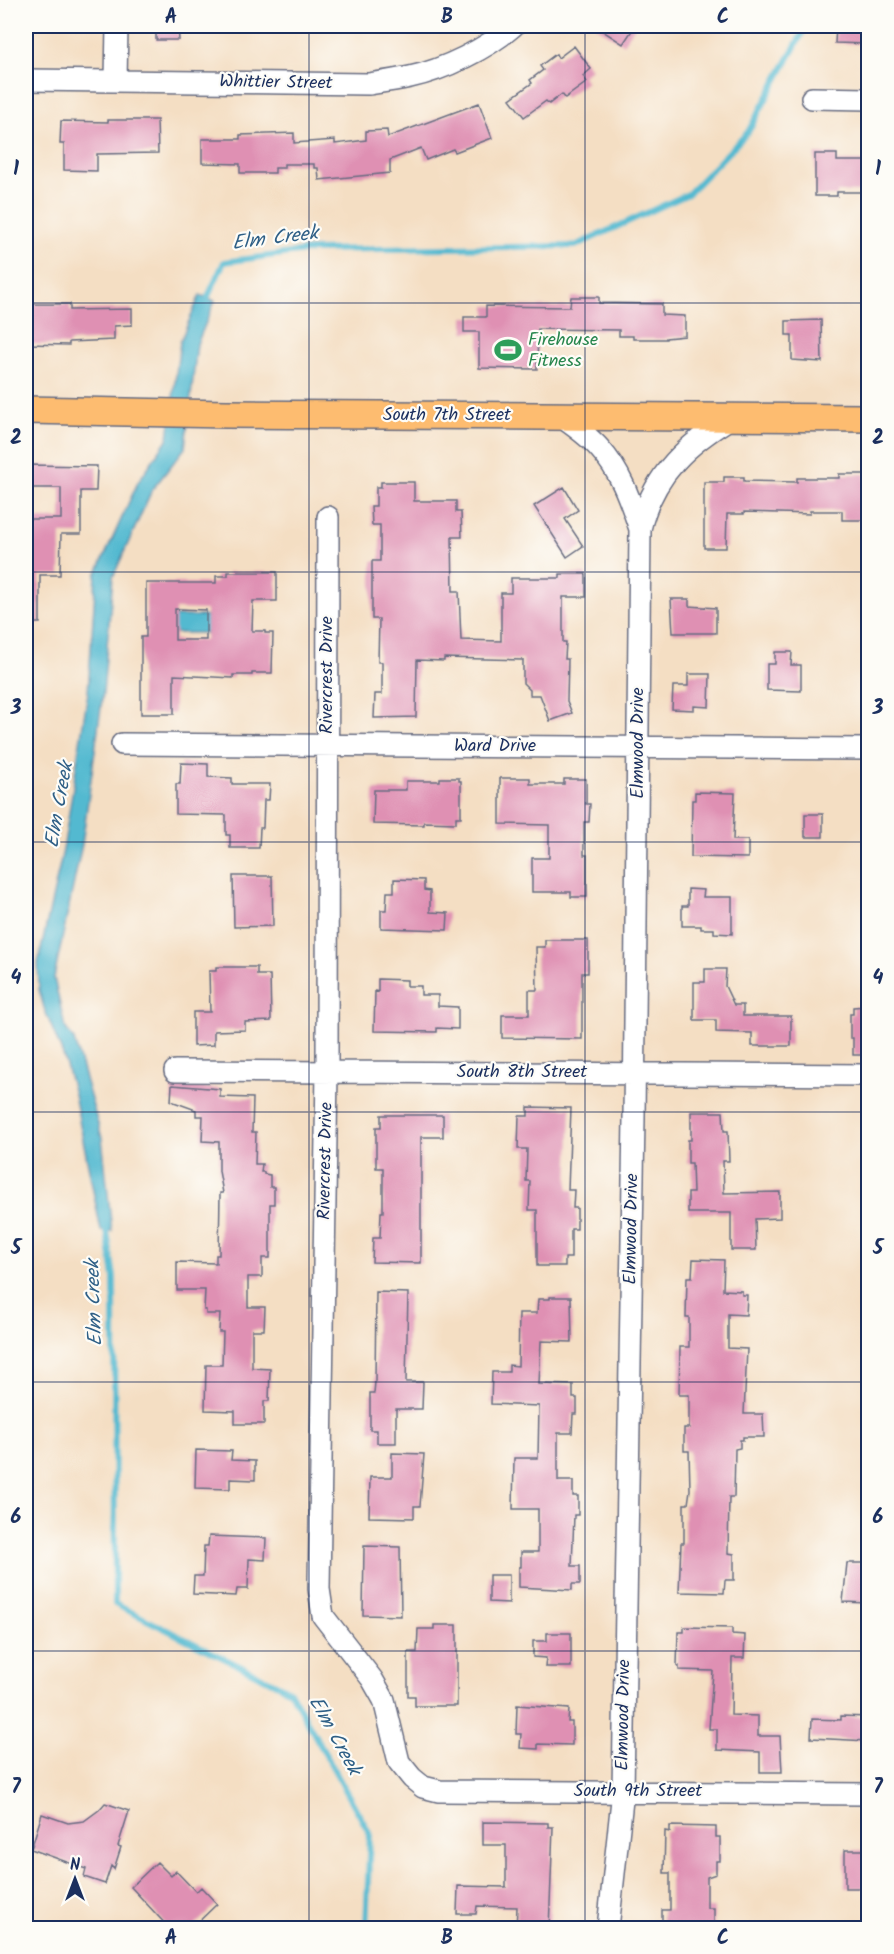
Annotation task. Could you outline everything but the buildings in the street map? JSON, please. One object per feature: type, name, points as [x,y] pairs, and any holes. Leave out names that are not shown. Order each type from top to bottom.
[{"type":"main road","name":"South 7th Street","points":[[26,410],[226,414],[868,418]]},
{"type":"street","points":[[116,80],[117,26]]},
{"type":"street","name":"Whittier Street","points":[[26,80],[369,84],[412,77],[458,60],[501,36],[513,26]]},
{"type":"street","points":[[812,98],[868,99]]},
{"type":"street","name":"Elmwood Drive","points":[[560,416],[599,448],[613,465],[626,490],[640,529]]},
{"type":"street","name":"Elmwood Drive","points":[[608,1929],[623,1791],[635,1073],[640,529],[644,510],[653,491],[670,467],[687,447],[734,416]]},
{"type":"street","name":"Rivercrest Drive","points":[[328,517],[327,1071],[320,1606],[329,1627],[372,1679],[384,1700],[399,1762],[412,1778]]},
{"type":"street","name":"Ward Drive","points":[[122,744],[868,749]]},
{"type":"street","name":"South 8th Street","points":[[175,1071],[868,1075]]},
{"type":"street","name":"South 9th Street","points":[[412,1778],[423,1787],[439,1791],[868,1794]]},
{"type":"water","points":[[200,295],[215,301],[197,344],[185,448],[152,490],[113,577],[103,693],[82,844],[54,978],[65,1027],[74,1040],[102,1138],[112,1231],[101,1231],[74,1094],[63,1055],[39,990],[38,963],[63,850],[88,692],[96,575],[138,482],[168,438],[180,342]]},
{"type":"water","points":[[169,616],[207,616],[208,633],[169,633]]},
{"type":"waterway","name":"Elm Creek","points":[[204,305],[224,262],[313,250],[575,246],[688,194],[748,132],[803,32],[804,26]]},
{"type":"waterway","name":"Elm Creek","points":[[106,1225],[114,1277],[115,1604],[290,1691],[370,1834],[366,1928]]},
{"type":"place","name":"Firehouse Fitness","points":[[508,350]]}]
